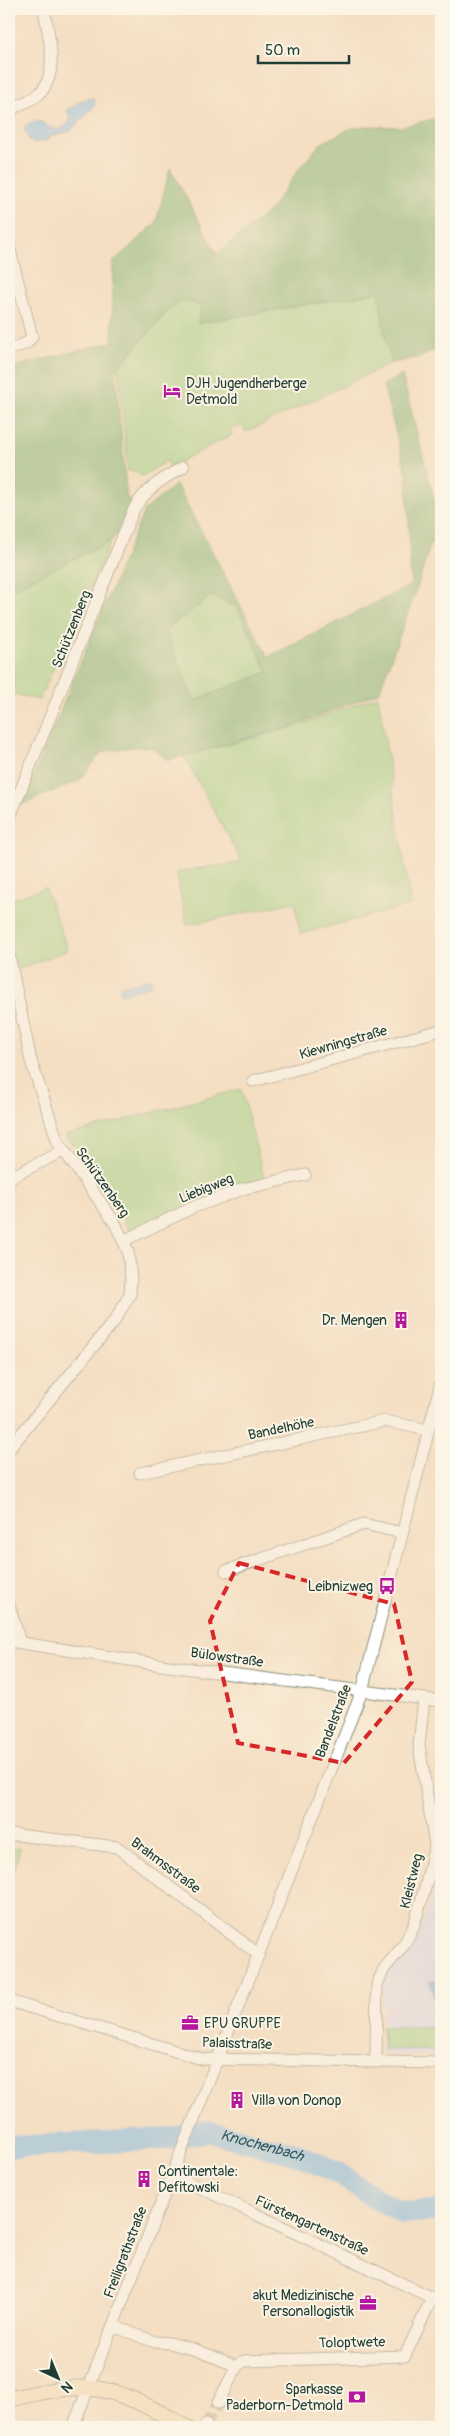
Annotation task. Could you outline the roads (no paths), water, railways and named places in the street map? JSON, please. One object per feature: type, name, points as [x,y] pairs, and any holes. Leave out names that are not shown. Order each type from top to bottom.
[{"type":"main road","points":[[9,2398],[88,2388],[114,2392],[153,2409],[186,2427]]},
{"type":"street","points":[[9,110],[39,94],[46,86],[52,67],[44,9]]},
{"type":"street","points":[[9,246],[32,337],[27,343],[9,350]]},
{"type":"street","name":"Schützenberg","points":[[9,819],[133,511],[140,498],[159,481],[183,467]]},
{"type":"street","name":"Schützenberg","points":[[9,955],[31,1061],[63,1152],[115,1223],[128,1251],[131,1280],[130,1294],[115,1320],[9,1449]]},
{"type":"street","name":"Kiewningstraße","points":[[253,1081],[441,1030]]},
{"type":"street","points":[[9,1178],[63,1152]]},
{"type":"street","name":"Liebigweg","points":[[123,1241],[194,1207],[243,1189],[305,1175]]},
{"type":"street","name":"Bandelstraße","points":[[216,2059],[259,1955],[362,1691],[441,1382]]},
{"type":"street","name":"Bandelhöhe","points":[[140,1473],[385,1421],[428,1430]]},
{"type":"street","points":[[226,1570],[364,1524],[402,1533]]},
{"type":"street","points":[[9,1605],[14,1642]]},
{"type":"street","name":"Bülowstraße","points":[[14,1642],[168,1666],[441,1701]]},
{"type":"street","name":"Kleistweg","points":[[376,2060],[377,1984],[384,1969],[403,1946],[414,1928],[435,1845],[419,1745],[424,1699]]},
{"type":"street","name":"Brahmsstraße","points":[[9,1834],[117,1847],[259,1955]]},
{"type":"street","name":"Palaisstraße","points":[[9,2002],[202,2059],[376,2060],[441,2063]]},
{"type":"street","name":"Freiligrathstraße","points":[[73,2427],[216,2059]]},
{"type":"street","name":"Fürstengartenstraße","points":[[171,2174],[437,2300]]},
{"type":"street","name":"Toloptwete","points":[[237,2366],[244,2361],[251,2360],[405,2356],[437,2300]]},
{"type":"street","points":[[113,2326],[155,2342],[190,2348],[237,2366],[218,2403]]},
{"type":"water","points":[[93,98],[95,100],[94,107],[69,132],[49,136],[48,140],[36,143],[30,142],[24,127],[39,121],[51,128],[61,129],[71,119],[67,111],[80,101]]},
{"type":"water","points":[[151,978],[153,985],[121,994],[119,987]]},
{"type":"water","points":[[441,1980],[441,2019],[438,2019],[431,1981]]},
{"type":"waterway","name":"Knochenbach","points":[[9,2147],[165,2139],[208,2131],[299,2155],[338,2173],[376,2199],[403,2213],[441,2210]]},
{"type":"tunnel","points":[[206,2424],[218,2403]]},
{"type":"place","name":"DJH Jugendherberge Detmold","points":[[172,391]]},
{"type":"place","name":"Dr. Mengen","points":[[401,1320]]},
{"type":"place","name":"Leibnizweg","points":[[387,1586]]},
{"type":"place","name":"EPU GRUPPE","points":[[190,2023]]},
{"type":"place","name":"Villa von Donop","points":[[237,2100]]},
{"type":"place","name":"Continentale: Defitowski","points":[[144,2179]]},
{"type":"place","name":"akut Medizinische Personallogistik","points":[[368,2303]]},
{"type":"place","name":"Sparkasse Paderborn-Detmold","points":[[357,2397]]}]
